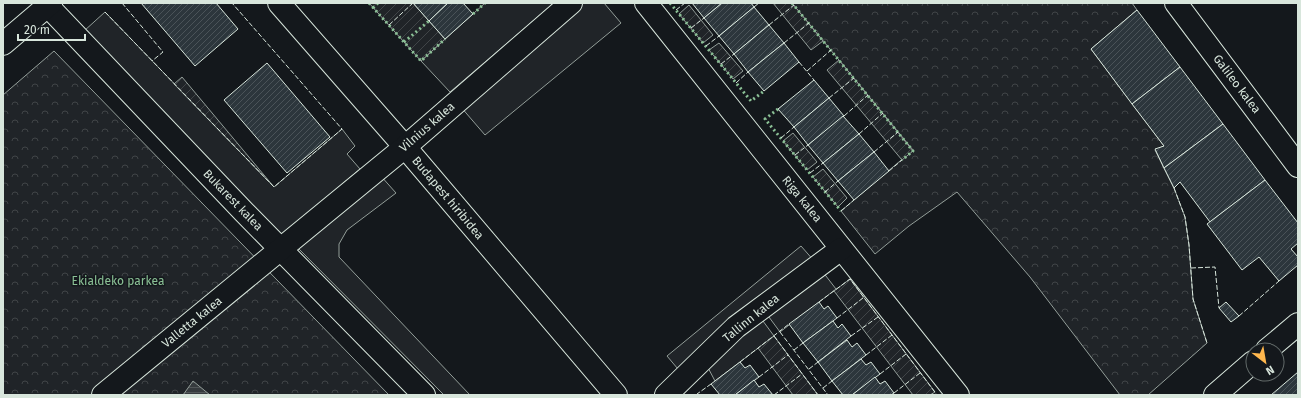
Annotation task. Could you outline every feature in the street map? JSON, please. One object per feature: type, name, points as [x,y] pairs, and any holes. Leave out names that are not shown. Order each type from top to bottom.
[{"type":"street","name":"Budapest hiribidea","points":[[279,3],[405,147],[616,395]]},
{"type":"street","name":"Vilnius kalea","points":[[281,250],[405,147],[571,3]]},
{"type":"street","name":"Riga kalea","points":[[646,3],[958,395]]},
{"type":"street","name":"Galileo kalea","points":[[1176,3],[1298,166]]},
{"type":"street","points":[[3,44],[48,4]]},
{"type":"street","name":"Bukarest kalea","points":[[48,4],[281,250],[424,395]]},
{"type":"street","name":"Tallinn kalea","points":[[666,395],[736,327],[841,249]]},
{"type":"street","name":"Valletta kalea","points":[[103,395],[281,250]]},
{"type":"street","points":[[1277,342],[1298,324]]},
{"type":"street","points":[[1215,395],[1245,369]]},
{"type":"green space","points":[[369,3],[413,3],[445,39],[421,61]]},
{"type":"green space","points":[[485,3],[554,3],[450,92],[421,61]]},
{"type":"green space","points":[[579,3],[604,3],[621,23],[485,135],[460,106]]},
{"type":"green space","points":[[773,3],[792,3],[823,41],[811,50]]},
{"type":"green space","points":[[792,3],[1132,3],[1137,10],[1091,49],[1164,146],[1155,150],[1174,188],[1185,217],[1189,245],[1193,299],[1207,343],[1148,395],[1120,395],[1030,277],[957,192],[909,226],[875,254],[841,211],[913,150]]},
{"type":"green space","points":[[689,5],[713,35],[703,43],[679,14]]},
{"type":"green space","points":[[105,12],[274,187],[342,129],[355,146],[347,154],[360,169],[282,235],[84,31]]},
{"type":"green space","points":[[719,43],[743,71],[733,79],[709,50]]},
{"type":"green space","name":"Ekialdeko parkea","points":[[54,51],[389,395],[3,395],[3,95]]},
{"type":"green space","points":[[839,60],[913,151],[902,160],[827,70]]},
{"type":"green space","points":[[182,77],[274,187],[174,84]]},
{"type":"green space","points":[[793,133],[817,162],[807,170],[783,141]]},
{"type":"green space","points":[[823,169],[847,198],[838,207],[813,177]]},
{"type":"green space","points":[[380,175],[396,193],[347,230],[339,244],[339,257],[470,395],[444,395],[297,247]]},
{"type":"green space","points":[[801,246],[815,262],[683,375],[667,356]]},
{"type":"green space","points":[[819,267],[836,289],[780,332],[766,313]]},
{"type":"green space","points":[[850,279],[935,392],[930,395],[913,395],[834,291]]},
{"type":"green space","points":[[760,317],[774,336],[715,381],[705,362]]},
{"type":"green space","points":[[774,336],[818,395],[793,395],[758,348]]},
{"type":"shaded area","points":[[193,381],[210,395],[183,395]]},
{"type":"building","points":[[141,3],[216,3],[238,29],[195,66]]},
{"type":"building","points":[[413,3],[448,3],[429,21]]},
{"type":"building","points":[[448,3],[463,3],[473,14],[445,39],[429,21]]},
{"type":"building","points":[[692,3],[722,3],[704,18]]},
{"type":"building","points":[[722,3],[751,3],[754,7],[719,36],[704,18]]},
{"type":"building","points":[[754,7],[769,25],[734,54],[719,36]]},
{"type":"building","points":[[1137,10],[1180,67],[1132,104],[1091,49]]},
{"type":"building","points":[[769,25],[784,43],[748,72],[734,54]]},
{"type":"building","points":[[784,43],[799,62],[764,91],[748,72]]},
{"type":"building","points":[[267,63],[330,137],[287,173],[224,100]]},
{"type":"building","points":[[1180,67],[1223,124],[1164,168],[1155,149],[1164,146],[1132,104]]},
{"type":"building","points":[[814,80],[829,98],[794,127],[778,109]]},
{"type":"building","points":[[829,98],[844,116],[808,145],[794,127]]},
{"type":"building","points":[[843,116],[859,134],[823,163],[808,145]]},
{"type":"building","points":[[1223,124],[1265,180],[1210,222],[1180,182],[1174,188],[1164,168]]},
{"type":"building","points":[[859,134],[874,152],[838,181],[823,163]]},
{"type":"building","points":[[874,152],[889,171],[854,200],[838,181]]},
{"type":"building","points":[[1265,180],[1298,223],[1298,243],[1291,249],[1298,257],[1298,265],[1279,281],[1259,257],[1242,270],[1207,224]]},
{"type":"building","points":[[819,302],[824,309],[828,306],[837,318],[803,343],[789,324]]},
{"type":"building","points":[[1226,302],[1239,316],[1231,322],[1219,308]]},
{"type":"building","points":[[833,321],[838,328],[842,324],[851,336],[818,362],[803,343]]},
{"type":"building","points":[[847,340],[852,347],[857,343],[866,355],[832,381],[818,362]]},
{"type":"building","points":[[861,359],[866,365],[871,362],[880,374],[852,395],[843,395],[832,381]]},
{"type":"building","points":[[740,362],[745,368],[750,365],[759,377],[735,395],[720,395],[711,384]]},
{"type":"building","points":[[1298,372],[1298,395],[1271,395]]},
{"type":"building","points":[[875,377],[880,384],[885,381],[894,393],[891,395],[852,395]]},
{"type":"building","points":[[754,380],[759,387],[764,384],[773,395],[735,395]]},
{"type":"hedge","points":[[369,3],[421,61],[445,39]]},
{"type":"hedge","points":[[373,8],[378,3]]},
{"type":"hedge","points":[[473,14],[485,3]]},
{"type":"hedge","points":[[670,3],[751,101],[764,91]]},
{"type":"hedge","points":[[792,3],[913,151],[902,160]]},
{"type":"hedge","points":[[404,42],[429,21]]},
{"type":"hedge","points":[[778,109],[765,119],[841,211]]},
{"type":"fence","points":[[122,3],[163,52],[152,61]]},
{"type":"fence","points":[[105,12],[274,187],[342,129],[232,3]]},
{"type":"fence","points":[[389,25],[413,3]]},
{"type":"fence","points":[[676,10],[685,3]]},
{"type":"fence","points":[[754,7],[759,3]]},
{"type":"fence","points":[[769,25],[794,5]]},
{"type":"fence","points":[[691,28],[704,18]]},
{"type":"fence","points":[[784,43],[809,23]]},
{"type":"fence","points":[[706,46],[719,36]]},
{"type":"fence","points":[[807,71],[831,50]]},
{"type":"fence","points":[[721,64],[734,54]]},
{"type":"fence","points":[[799,62],[814,80]]},
{"type":"fence","points":[[736,83],[748,72]]},
{"type":"fence","points":[[829,98],[854,78]]},
{"type":"fence","points":[[844,116],[868,95]]},
{"type":"fence","points":[[859,134],[883,113]]},
{"type":"fence","points":[[781,138],[794,127]]},
{"type":"fence","points":[[874,152],[898,132]]},
{"type":"fence","points":[[795,155],[808,145]]},
{"type":"fence","points":[[889,171],[902,160]]},
{"type":"fence","points":[[810,173],[823,163]]},
{"type":"fence","points":[[825,192],[838,181]]},
{"type":"fence","points":[[1174,188],[1185,217],[1189,245],[1193,299],[1207,343]]},
{"type":"fence","points":[[841,211],[854,200]]},
{"type":"fence","points":[[1191,268],[1215,267],[1219,308]]},
{"type":"fence","points":[[819,302],[850,279],[937,395]]},
{"type":"fence","points":[[1239,316],[1279,281]]},
{"type":"fence","points":[[837,318],[863,298]]},
{"type":"fence","points":[[851,336],[878,317]]},
{"type":"fence","points":[[740,362],[789,324]]},
{"type":"fence","points":[[780,332],[828,395]]},
{"type":"fence","points":[[866,355],[892,335]]},
{"type":"fence","points":[[774,336],[818,395]]},
{"type":"fence","points":[[794,350],[803,343]]},
{"type":"fence","points":[[880,374],[906,354]]},
{"type":"fence","points":[[759,377],[788,355]]},
{"type":"fence","points":[[809,369],[818,362]]},
{"type":"fence","points":[[894,393],[920,373]]},
{"type":"fence","points":[[774,395],[802,374]]},
{"type":"fence","points":[[823,388],[832,381]]},
{"type":"fence","points":[[698,395],[697,394],[711,384]]}]
